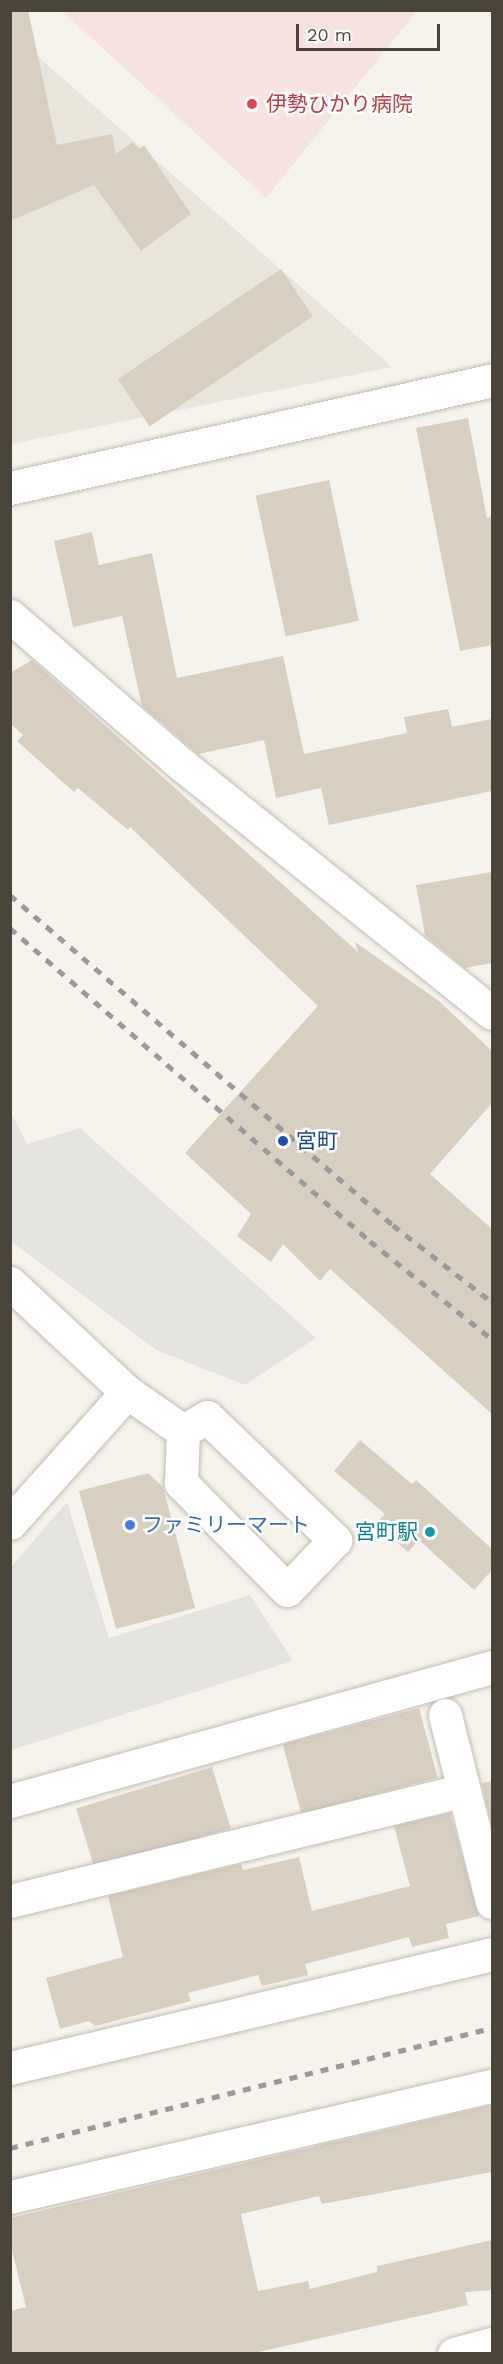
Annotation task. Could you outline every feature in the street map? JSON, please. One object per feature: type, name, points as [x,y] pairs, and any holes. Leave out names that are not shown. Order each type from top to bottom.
[{"type":"street","points":[[10,488],[492,380]]},
{"type":"street","points":[[10,616],[181,764],[492,1013]]},
{"type":"street","points":[[10,1283],[127,1392],[183,1431]]},
{"type":"street","points":[[10,1523],[127,1392]]},
{"type":"street","points":[[207,1417],[335,1540],[287,1590],[181,1483],[183,1431],[207,1417]]},
{"type":"street","points":[[10,1801],[492,1667]]},
{"type":"street","points":[[445,1714],[492,1902]]},
{"type":"street","points":[[10,1901],[464,1790]]},
{"type":"street","points":[[10,2068],[492,1954]]},
{"type":"street","points":[[10,2197],[492,2086]]},
{"type":"street","points":[[454,2354],[492,2344]]},
{"type":"shaded area","name":"伊勢ひかり病院","points":[[62,11],[417,11],[266,198]]},
{"type":"shaded area","points":[[11,33],[392,367],[11,444]]},
{"type":"shaded area","points":[[11,1113],[27,1144],[80,1128],[316,1338],[245,1385],[156,1350],[11,1241]]},
{"type":"shaded area","points":[[67,1502],[109,1638],[250,1595],[293,1661],[11,1750],[11,1567]]},
{"type":"building","points":[[10,10],[28,10],[57,145],[112,134],[116,154],[133,142],[139,149],[144,145],[191,214],[141,251],[94,185],[10,221]]},
{"type":"building","points":[[281,269],[313,316],[150,426],[118,379]]},
{"type":"building","points":[[468,418],[487,518],[492,516],[492,645],[460,651],[416,428]]},
{"type":"building","points":[[329,480],[359,621],[286,636],[256,496]]},
{"type":"building","points":[[92,532],[99,565],[152,553],[177,678],[283,656],[304,754],[407,733],[404,717],[448,709],[452,727],[492,719],[492,791],[329,825],[321,788],[276,798],[264,740],[198,754],[142,706],[122,616],[73,627],[54,541]]},
{"type":"building","points":[[32,660],[358,952],[355,942],[439,1001],[492,1051],[492,1103],[430,1174],[492,1229],[492,1414],[330,1269],[320,1281],[283,1244],[271,1262],[237,1236],[251,1214],[185,1153],[318,1006],[130,827],[128,830],[78,788],[74,792],[17,741],[23,735],[10,723],[10,673]]},
{"type":"building","points":[[492,872],[492,963],[465,968],[425,935],[416,885]]},
{"type":"building","name":"宮町駅","points":[[360,1440],[412,1484],[416,1480],[492,1549],[492,1570],[474,1590],[419,1540],[408,1552],[376,1524],[385,1514],[334,1471]]},
{"type":"building","name":"ファミリーマート","points":[[148,1473],[163,1487],[195,1608],[116,1629],[79,1491]]},
{"type":"building","points":[[419,1708],[438,1778],[301,1814],[283,1744]]},
{"type":"building","points":[[212,1767],[231,1828],[95,1870],[76,1809]]},
{"type":"building","points":[[492,1781],[492,1827],[482,1783]]},
{"type":"building","points":[[450,1813],[479,1916],[446,1924],[449,1938],[412,1947],[409,1937],[305,1964],[308,1975],[262,1986],[258,1975],[188,1993],[191,2001],[95,2026],[89,2021],[60,2029],[46,1978],[123,1957],[108,1896],[241,1864],[243,1870],[299,1857],[312,1911],[410,1886],[394,1826]]},
{"type":"building","points":[[492,2105],[492,2172],[322,2204],[319,2196],[241,2214],[258,2291],[308,2281],[310,2289],[377,2272],[377,2266],[492,2240],[492,2290],[465,2292],[468,2305],[249,2354],[10,2354],[10,2311],[26,2307],[10,2242],[10,2218]]},
{"type":"railway","points":[[10,895],[393,1225],[492,1302]]},
{"type":"railway","points":[[10,928],[370,1241],[492,1339]]},
{"type":"railway","points":[[10,2148],[492,2028]]},
{"type":"place","name":"伊勢ひかり病院","points":[[252,104]]},
{"type":"place","name":"宮町","points":[[283,1141]]},
{"type":"place","name":"ファミリーマート","points":[[130,1525]]},
{"type":"place","name":"宮町駅","points":[[430,1532]]}]
